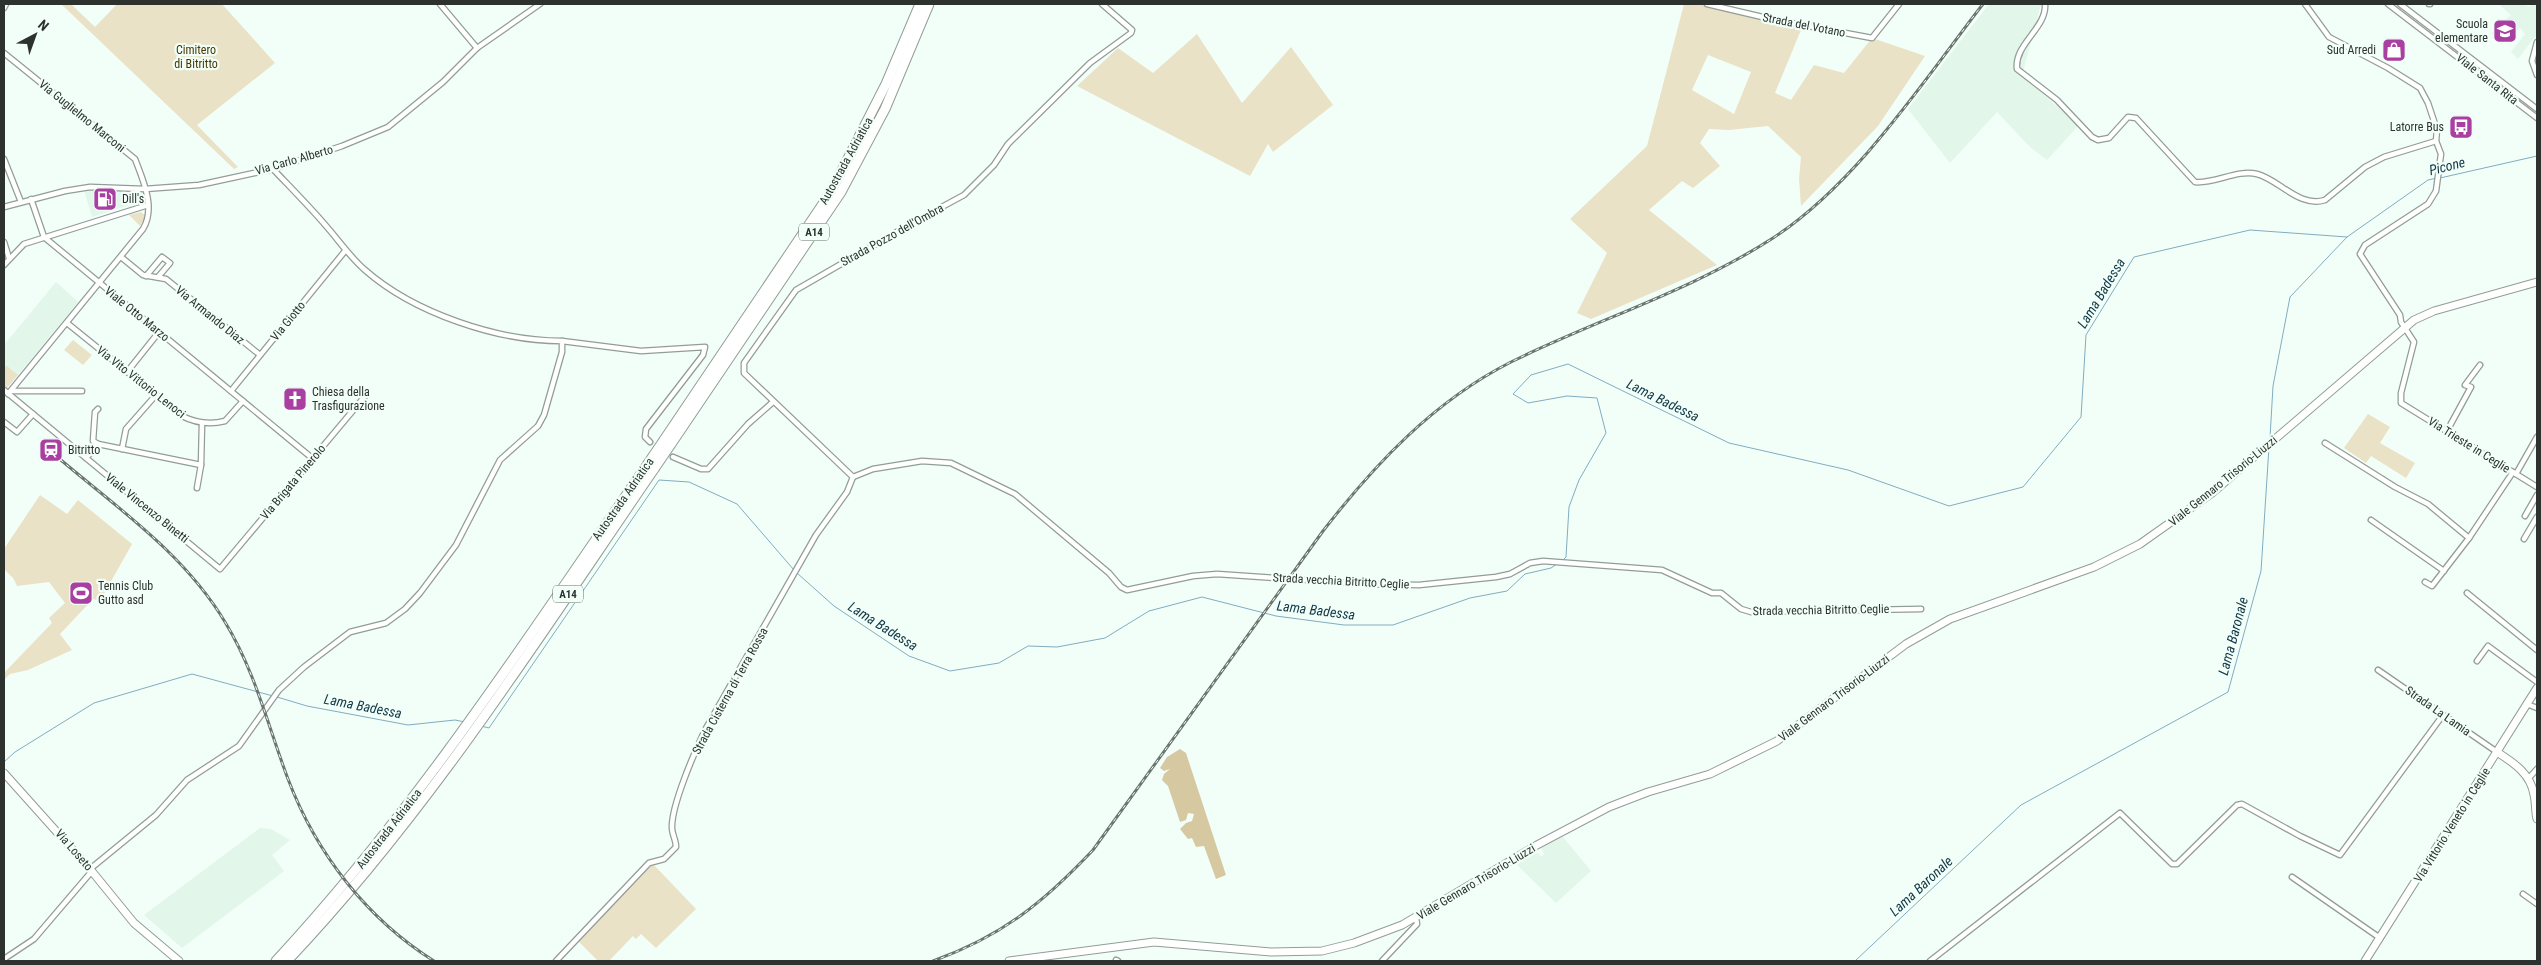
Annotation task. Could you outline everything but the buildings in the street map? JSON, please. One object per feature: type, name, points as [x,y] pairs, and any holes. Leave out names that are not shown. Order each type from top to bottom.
[{"type":"highway","name":"Autostrada Adriatica","points":[[667,442],[831,192],[886,84],[920,4]]},
{"type":"highway","name":"Autostrada Adriatica","points":[[288,961],[367,871],[452,754],[841,192],[885,108],[929,4]]},
{"type":"highway","name":"Autostrada Adriatica","points":[[276,961],[340,890],[452,754]]},
{"type":"main road","name":"Viale Gennaro Trisorio-Liuzzi","points":[[1010,961],[1052,958],[1154,942],[1271,952],[1322,951],[1354,943],[1416,918],[1530,849],[1610,807],[1648,792],[1710,774],[1777,741],[1906,644],[1950,619],[2094,567],[2140,544],[2188,512],[2404,326],[2434,311],[2537,282]]},
{"type":"main road","name":"Via Vittorio Veneto in Ceglie","points":[[2365,961],[2537,688]]},
{"type":"main road","points":[[2497,752],[2516,764],[2528,779],[2534,795],[2537,819]]},
{"type":"main road","name":"Via Loseto","points":[[4,773],[91,870],[141,930],[179,961]]},
{"type":"street","points":[[4,8],[6,4]]},
{"type":"street","points":[[440,4],[477,48]]},
{"type":"street","name":"Via Carlo Alberto","points":[[4,205],[90,187],[146,190],[199,185],[272,169],[342,146],[388,127],[443,82],[477,48],[540,4]]},
{"type":"street","name":"Strada Pozzo dell'Ombra","points":[[853,477],[744,373],[744,363],[791,295],[822,274],[964,195],[994,165],[1008,144],[1090,63],[1131,33],[1132,30],[1102,4]]},
{"type":"street","name":"Strada del Votano","points":[[1707,4],[1872,38],[1899,4]]},
{"type":"street","points":[[2045,4],[2040,21],[2020,52],[2017,69],[2057,100],[2092,137],[2103,141],[2132,116],[2139,121],[2195,182],[2258,174],[2297,197],[2318,202],[2325,200],[2365,167],[2384,157],[2436,141]]},
{"type":"street","points":[[2305,4],[2329,37],[2388,68],[2420,88],[2428,103],[2437,130],[2436,141],[2442,154],[2436,192],[2428,204],[2361,248],[2360,254],[2400,315],[2404,326]]},
{"type":"street","name":"Viale Santa Rita","points":[[2388,4],[2537,118]]},
{"type":"street","name":"Viale Santa Rita","points":[[2400,4],[2537,110]]},
{"type":"street","points":[[2537,42],[2532,56],[2532,68],[2537,75]]},
{"type":"street","name":"Via Guglielmo Marconi","points":[[4,53],[135,159],[146,190],[149,220],[10,393]]},
{"type":"street","points":[[4,159],[21,202]]},
{"type":"street","points":[[272,169],[326,226],[345,252],[386,287],[410,303],[503,336],[640,351],[705,347],[703,355],[646,429],[645,437],[650,442]]},
{"type":"street","points":[[30,199],[44,237]]},
{"type":"street","points":[[4,265],[24,244],[148,205]]},
{"type":"street","name":"Viale Otto Marzo","points":[[44,237],[312,458]]},
{"type":"street","points":[[4,242],[9,258]]},
{"type":"street","name":"Via Giotto","points":[[231,391],[345,252]]},
{"type":"street","points":[[121,257],[146,276],[162,257],[170,263],[158,277]]},
{"type":"street","name":"Via Armando Diaz","points":[[146,276],[166,279],[260,355]]},
{"type":"street","name":"Via Vito Vittorio Lenoci","points":[[67,323],[182,416],[202,423],[226,421],[243,400]]},
{"type":"street","name":"Via Trieste in Ceglie","points":[[2404,326],[2414,342],[2401,393],[2401,403],[2537,487]]},
{"type":"street","points":[[127,372],[159,332]]},
{"type":"street","points":[[4,959],[34,939],[91,870],[156,815],[187,780],[239,746],[280,690],[304,666],[350,632],[386,623],[405,609],[420,593],[456,545],[496,466],[538,426],[544,415],[559,361],[562,341]]},
{"type":"street","points":[[2447,431],[2471,387],[2465,385],[2480,365]]},
{"type":"street","name":"Viale Vincenzo Binetti","points":[[4,390],[10,393],[220,569]]},
{"type":"street","points":[[10,393],[82,391]]},
{"type":"street","points":[[122,449],[126,429],[156,395]]},
{"type":"street","name":"Via Brigata Pinerolo","points":[[220,569],[366,395]]},
{"type":"street","points":[[673,458],[701,469],[708,469],[748,424],[773,402]]},
{"type":"street","points":[[98,409],[95,412],[93,441],[98,444],[201,466]]},
{"type":"street","points":[[4,422],[17,432],[33,414]]},
{"type":"street","points":[[197,488],[201,466],[202,423]]},
{"type":"street","points":[[2425,582],[2432,586],[2444,571],[2469,538],[2537,437]]},
{"type":"street","points":[[2326,443],[2395,487],[2428,504],[2469,538]]},
{"type":"street","points":[[86,458],[98,444]]},
{"type":"street","name":"Strada vecchia Bitritto Ceglie","points":[[853,477],[873,469],[922,461],[951,463],[1015,494],[1109,573],[1121,587],[1127,590],[1217,574],[1364,584],[1419,585],[1496,577],[1510,574],[1530,563],[1542,561],[1662,570],[1712,593],[1721,593],[1741,609],[1751,612],[1921,609]]},
{"type":"street","name":"Strada Cisterna di Terra Rossa","points":[[556,961],[649,863],[664,859],[676,847],[672,829],[673,818],[690,762],[705,730],[816,535],[847,492],[853,477]]},
{"type":"street","points":[[2525,516],[2537,495]]},
{"type":"street","points":[[2524,539],[2537,517]]},
{"type":"street","points":[[2371,520],[2444,571]]},
{"type":"street","points":[[2466,593],[2537,650]]},
{"type":"street","points":[[2477,661],[2488,646],[2537,682]]},
{"type":"street","name":"Strada La Lamia","points":[[2378,670],[2497,752]]},
{"type":"street","points":[[2527,704],[2537,708]]},
{"type":"street","points":[[1930,961],[2120,813],[2172,864],[2177,864],[2237,805],[2242,804],[2340,856],[2443,715]]},
{"type":"street","points":[[2528,779],[2537,769]]},
{"type":"street","points":[[2292,877],[2380,938]]},
{"type":"street","points":[[2523,894],[2537,904]]},
{"type":"street","points":[[1382,961],[1417,924],[1416,918]]},
{"type":"shaded area","points":[[1989,4],[2041,4],[2022,76],[2079,125],[2047,160],[2030,147],[1997,112],[1950,163],[1908,109]]},
{"type":"shaded area","name":"Scuola elementare","points":[[2499,4],[2524,4],[2529,7],[2531,4],[2537,4],[2537,34],[2518,59],[2511,52],[2525,34],[2520,28],[2502,44],[2491,33],[2511,15]]},
{"type":"shaded area","name":"Dill's","points":[[84,190],[141,192],[142,201],[92,217]]},
{"type":"shaded area","points":[[56,282],[78,302],[18,375],[4,363],[4,345]]},
{"type":"shaded area","points":[[1180,749],[1186,753],[1226,875],[1216,879],[1204,846],[1196,847],[1192,838],[1188,839],[1180,829],[1186,823],[1192,821],[1194,814],[1188,813],[1186,820],[1180,822],[1168,786],[1162,780],[1164,774],[1170,769],[1164,771],[1160,768],[1167,757]]},
{"type":"shaded area","points":[[260,828],[271,829],[290,840],[272,855],[284,871],[182,948],[144,915]]},
{"type":"shaded area","points":[[1563,837],[1591,871],[1556,903],[1515,863],[1535,851],[1542,857],[1544,854],[1541,848]]},
{"type":"green space","name":"Cimitero di Bitritto","points":[[61,4],[71,4],[95,27],[117,4],[222,4],[275,63],[197,125],[238,167],[234,169]]},
{"type":"green space","points":[[1684,4],[1711,4],[1803,25],[1775,93],[1791,100],[1814,65],[1844,73],[1872,38],[1925,56],[1878,126],[1801,206],[1799,179],[1801,157],[1768,126],[1729,130],[1709,129],[1700,143],[1720,166],[1693,188],[1682,181],[1649,210],[1717,265],[1591,319],[1577,313],[1607,253],[1570,219],[1647,146]],"holes":[[[1708,55],[1751,72],[1734,114],[1692,90]]]},
{"type":"green space","points":[[1197,34],[1242,103],[1291,47],[1333,105],[1273,152],[1268,144],[1250,176],[1077,86],[1118,48],[1153,73]]},
{"type":"green space","points":[[141,212],[146,216],[140,226],[129,215]]},
{"type":"green space","points":[[73,340],[92,355],[83,365],[64,350]]},
{"type":"green space","points":[[6,365],[18,375],[7,388],[4,385],[4,368]]},
{"type":"green space","points":[[2368,414],[2390,427],[2380,443],[2415,463],[2406,478],[2371,456],[2366,463],[2344,448]]},
{"type":"green space","name":"Tennis Club Gutto asd","points":[[40,495],[67,514],[78,500],[132,544],[100,601],[93,599],[60,634],[72,650],[28,670],[10,674],[4,680],[4,673],[52,623],[49,618],[65,603],[49,582],[17,586],[13,578],[4,569],[4,549]]},
{"type":"green space","points":[[653,864],[696,909],[656,948],[641,934],[636,939],[633,936],[609,961],[598,961],[578,941]]},
{"type":"waterway","name":"Picone","points":[[2440,178],[2537,156]]},
{"type":"waterway","name":"Lama Baronale","points":[[2270,438],[2273,386],[2290,297],[2347,237],[2428,180],[2437,178]]},
{"type":"waterway","name":"Lama Badessa","points":[[1563,560],[1566,557],[1569,507],[1579,480],[1606,433],[1597,398],[1567,396],[1528,403],[1513,394],[1531,375],[1568,364],[1729,443],[1848,470],[1949,506],[2023,487],[2081,417],[2086,335],[2134,257],[2250,230],[2347,237]]},
{"type":"waterway","name":"Lama Baronale","points":[[1855,961],[2021,805],[2228,692],[2261,571],[2269,447]]},
{"type":"waterway","name":"Lama Badessa","points":[[481,726],[489,728],[659,480],[689,482],[737,504],[794,570]]},
{"type":"waterway","name":"Lama Badessa","points":[[797,573],[834,606],[909,656],[950,671],[999,663],[1028,646],[1057,647],[1105,638],[1149,611],[1202,597],[1276,616],[1344,625],[1393,625],[1470,598],[1507,591],[1525,574],[1551,568],[1557,564]]},
{"type":"waterway","name":"Lama Badessa","points":[[4,762],[15,752],[94,703],[192,674],[273,696]]},
{"type":"waterway","name":"Lama Badessa","points":[[277,697],[307,706],[408,725],[455,720],[465,722]]},
{"type":"railway","points":[[933,961],[980,941],[1020,916],[1057,886],[1093,850],[1323,531],[1385,458],[1431,415],[1456,395],[1511,362],[1710,274],[1773,238],[1804,215],[1833,189],[1887,130],[1983,4]]},
{"type":"railway","points":[[48,449],[144,529],[188,572],[208,596],[225,622],[245,660],[288,779],[313,833],[346,882],[366,904],[387,925],[434,961]]},
{"type":"place","name":"Scuola elementare","points":[[2505,31]]},
{"type":"place","name":"Sud Arredi","points":[[2394,50]]},
{"type":"place","name":"Latorre Bus","points":[[2461,127]]},
{"type":"place","name":"Dill's","points":[[105,199]]},
{"type":"place","name":"Chiesa della Trasfigurazione","points":[[295,399]]},
{"type":"place","name":"Bitritto","points":[[51,450]]},
{"type":"place","name":"Tennis Club Gutto asd","points":[[81,593]]}]
